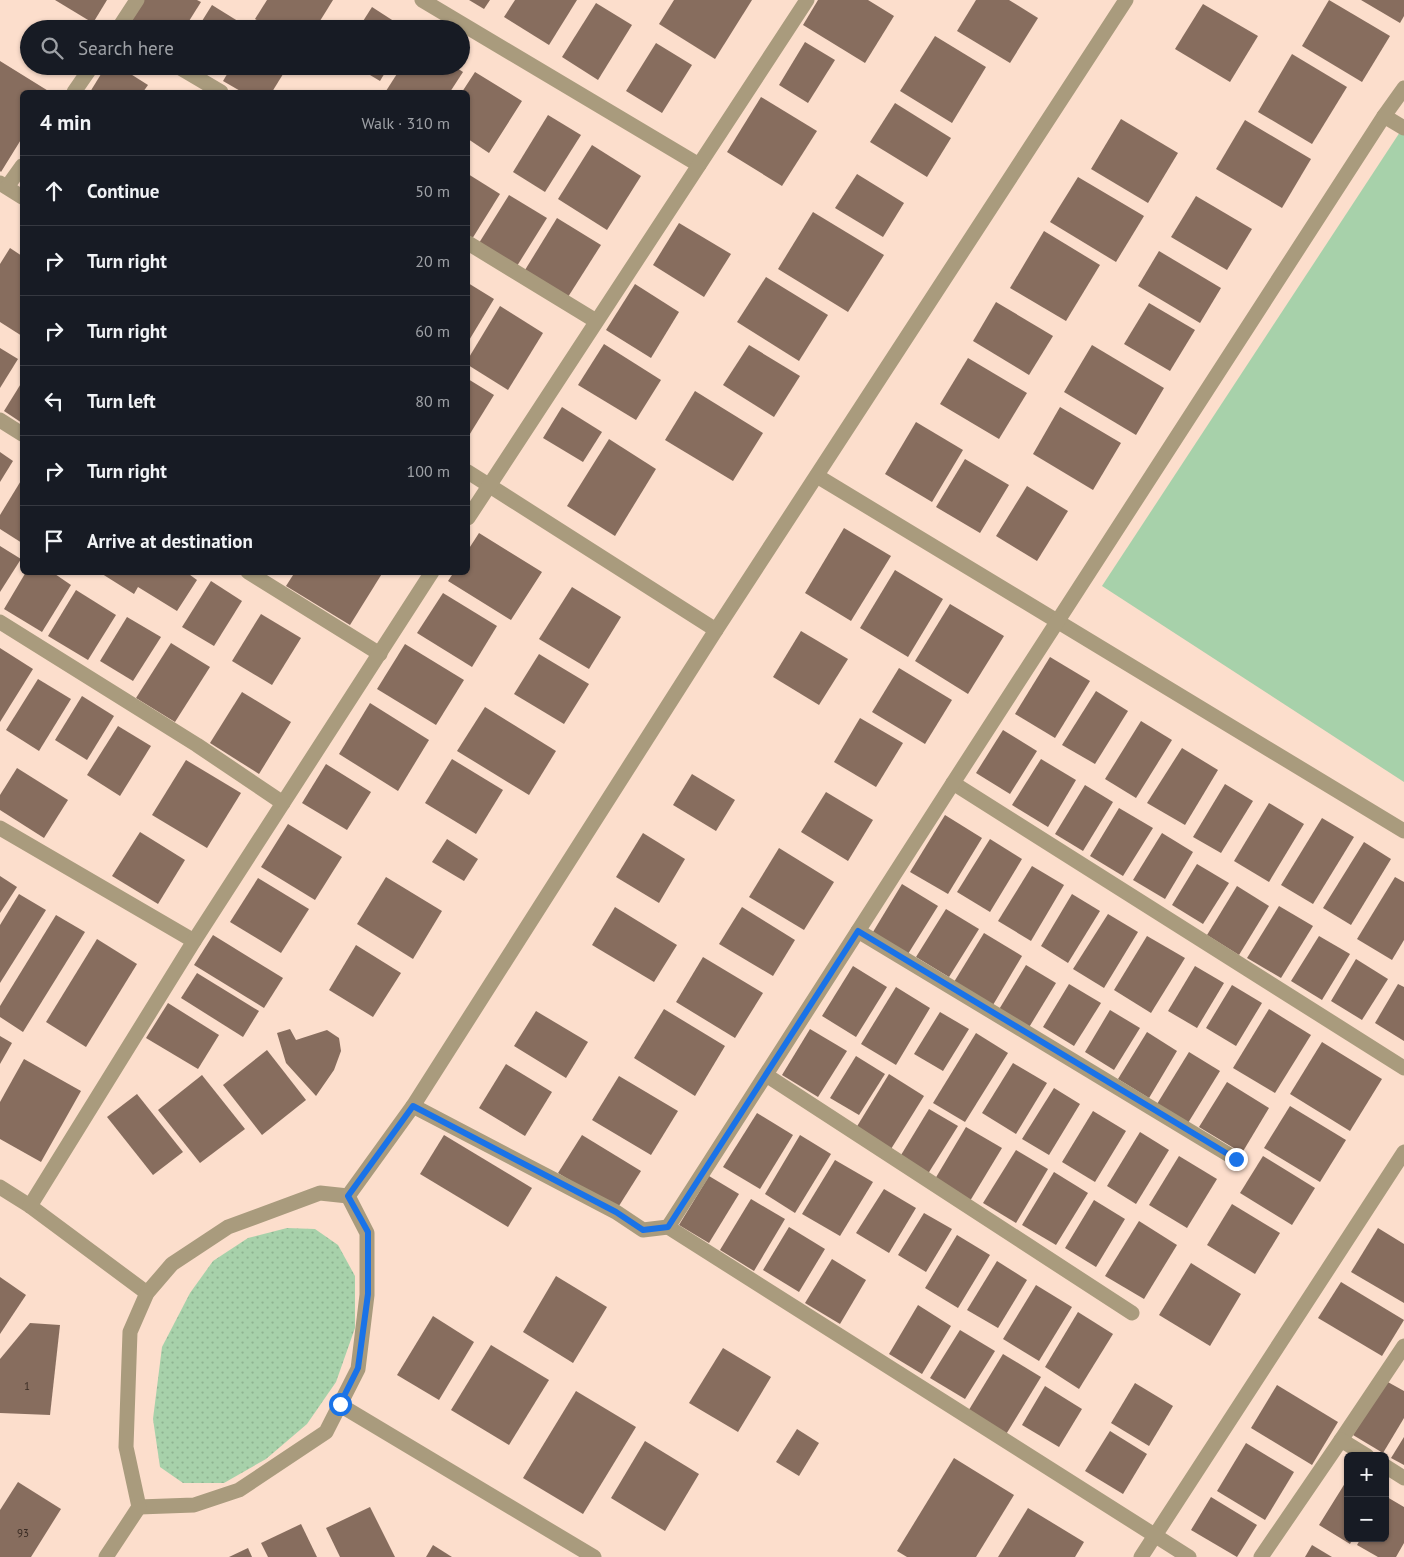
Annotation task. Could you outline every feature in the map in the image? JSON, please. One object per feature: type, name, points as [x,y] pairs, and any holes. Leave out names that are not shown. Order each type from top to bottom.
[{"type":"street","points":[[124,20],[137,0]]},
{"type":"street","points":[[422,0],[456,20]]},
{"type":"street","points":[[470,515],[807,0]]},
{"type":"street","points":[[348,1196],[413,1106],[716,630],[1126,0]]},
{"type":"street","points":[[470,29],[699,165]]},
{"type":"street","points":[[75,90],[86,75]]},
{"type":"street","points":[[192,75],[217,90]]},
{"type":"street","points":[[668,1227],[1057,622],[1384,116],[1404,88]]},
{"type":"street","points":[[1384,116],[1404,128]]},
{"type":"street","points":[[20,168],[4,185],[20,196]]},
{"type":"street","points":[[470,244],[596,321]]},
{"type":"street","points":[[0,420],[20,433]]},
{"type":"street","points":[[470,473],[716,630]]},
{"type":"street","points":[[816,476],[1404,831]]},
{"type":"street","points":[[253,575],[380,654]]},
{"type":"street","points":[[30,1206],[194,941],[430,575]]},
{"type":"street","points":[[0,622],[197,745],[283,803]]},
{"type":"street","points":[[953,783],[1404,1068]]},
{"type":"street","points":[[0,828],[194,941]]},
{"type":"street","points":[[858,931],[1236,1159]]},
{"type":"street","points":[[766,1075],[1132,1312]]},
{"type":"street","points":[[413,1106],[616,1212],[643,1230],[668,1227],[1189,1557]]},
{"type":"street","points":[[1141,1557],[1154,1534],[1224,1431],[1404,1152]]},
{"type":"street","points":[[1,1189],[30,1206],[147,1292]]},
{"type":"street","points":[[106,1557],[139,1507],[126,1446],[130,1332],[147,1292],[172,1264],[228,1227],[320,1193],[348,1196]]},
{"type":"street","points":[[139,1507],[194,1504],[239,1490],[326,1432],[358,1368],[368,1294],[368,1232],[348,1196]]},
{"type":"street","points":[[1261,1557],[1404,1346]]},
{"type":"street","points":[[340,1404],[594,1557]]},
{"type":"street","points":[[1341,1440],[1360,1452]]},
{"type":"street","points":[[1389,1469],[1404,1478]]},
{"type":"green space","points":[[1400,132],[1404,134],[1404,782],[1102,586]]},
{"type":"green space","points":[[287,1228],[315,1229],[338,1245],[355,1276],[355,1328],[336,1382],[307,1424],[266,1459],[224,1483],[183,1483],[160,1467],[153,1419],[162,1347],[190,1293],[213,1261],[248,1238]]},
{"type":"building","points":[[55,0],[107,0],[95,20],[88,20]]},
{"type":"building","points":[[144,0],[197,0],[201,2],[190,20],[132,20]]},
{"type":"building","points":[[267,0],[333,0],[321,20],[255,19]]},
{"type":"building","points":[[469,0],[490,0],[484,9]]},
{"type":"building","points":[[515,0],[577,0],[549,45],[504,17]]},
{"type":"building","points":[[674,0],[752,0],[715,59],[659,24]]},
{"type":"building","points":[[818,0],[868,0],[894,16],[865,63],[803,25]]},
{"type":"building","points":[[976,0],[1009,0],[1038,18],[1010,63],[957,31]]},
{"type":"building","points":[[1329,0],[1390,36],[1362,82],[1302,46]]},
{"type":"building","points":[[1361,0],[1404,0],[1404,16],[1400,23]]},
{"type":"building","points":[[596,3],[632,25],[598,80],[562,57]]},
{"type":"building","points":[[1203,4],[1258,36],[1230,82],[1175,49]]},
{"type":"building","points":[[212,5],[236,20],[203,20]]},
{"type":"building","points":[[372,7],[392,20],[364,20]]},
{"type":"building","points":[[935,36],[986,67],[952,123],[900,91]]},
{"type":"building","points":[[805,42],[835,60],[808,103],[779,85]]},
{"type":"building","points":[[656,43],[692,65],[662,113],[626,91]]},
{"type":"building","points":[[1292,54],[1347,87],[1312,144],[1258,112]]},
{"type":"building","points":[[0,61],[47,90],[20,90],[20,141],[0,171]]},
{"type":"building","points":[[475,72],[522,101],[489,153],[470,140],[470,90],[463,90]]},
{"type":"building","points":[[100,75],[132,75],[148,85],[144,90],[91,90]]},
{"type":"building","points":[[227,75],[282,75],[273,90],[239,90],[223,81]]},
{"type":"building","points":[[370,75],[384,75],[380,81]]},
{"type":"building","points":[[396,75],[461,75],[451,90],[387,90]]},
{"type":"building","points":[[761,97],[817,131],[782,186],[727,152]]},
{"type":"building","points":[[895,103],[951,138],[927,177],[870,142]]},
{"type":"building","points":[[548,115],[581,135],[545,192],[513,172]]},
{"type":"building","points":[[1121,119],[1178,153],[1148,203],[1091,169]]},
{"type":"building","points":[[1245,120],[1311,159],[1282,208],[1216,169]]},
{"type":"building","points":[[592,145],[641,176],[607,230],[558,199]]},
{"type":"building","points":[[857,174],[904,203],[883,237],[835,208]]},
{"type":"building","points":[[470,175],[500,194],[472,239],[470,238]]},
{"type":"building","points":[[1078,177],[1144,216],[1116,262],[1050,222]]},
{"type":"building","points":[[509,195],[547,218],[517,266],[479,243]]},
{"type":"building","points":[[1196,196],[1252,229],[1227,270],[1171,237]]},
{"type":"building","points":[[813,212],[884,255],[848,312],[778,269]]},
{"type":"building","points":[[557,218],[601,245],[568,297],[525,270]]},
{"type":"building","points":[[679,223],[731,254],[704,297],[653,265]]},
{"type":"building","points":[[1044,231],[1100,265],[1066,321],[1010,288]]},
{"type":"building","points":[[10,248],[20,255],[20,335],[0,322],[0,264]]},
{"type":"building","points":[[1159,251],[1221,288],[1200,323],[1138,286]]},
{"type":"building","points":[[766,277],[828,315],[799,361],[737,322]]},
{"type":"building","points":[[470,284],[494,299],[470,339]]},
{"type":"building","points":[[635,284],[679,312],[651,358],[606,330]]},
{"type":"building","points":[[996,302],[1053,336],[1029,375],[973,341]]},
{"type":"building","points":[[1149,303],[1195,330],[1170,371],[1124,344]]},
{"type":"building","points":[[500,306],[543,333],[508,390],[470,366],[470,356]]},
{"type":"building","points":[[604,344],[661,380],[636,420],[578,385]]},
{"type":"building","points":[[749,345],[800,376],[774,417],[723,385]]},
{"type":"building","points":[[1092,345],[1164,388],[1136,435],[1064,392]]},
{"type":"building","points":[[0,348],[18,359],[0,388]]},
{"type":"building","points":[[968,358],[1027,393],[999,439],[940,404]]},
{"type":"building","points":[[470,380],[494,395],[470,434]]},
{"type":"building","points":[[20,385],[20,422],[4,411]]},
{"type":"building","points":[[695,391],[763,433],[733,481],[665,440]]},
{"type":"building","points":[[562,407],[602,432],[583,462],[543,438]]},
{"type":"building","points":[[1060,407],[1121,443],[1093,490],[1033,454]]},
{"type":"building","points":[[916,422],[963,450],[932,502],[885,474]]},
{"type":"building","points":[[609,439],[656,469],[615,536],[567,506]]},
{"type":"building","points":[[0,452],[13,461],[0,482]]},
{"type":"building","points":[[965,459],[1009,485],[980,533],[936,507]]},
{"type":"building","points":[[20,482],[20,542],[0,529],[0,515]]},
{"type":"building","points":[[1027,486],[1068,511],[1037,561],[996,536]]},
{"type":"building","points":[[844,528],[891,556],[851,621],[805,593]]},
{"type":"building","points":[[479,533],[542,572],[511,620],[448,581],[452,575],[470,575],[470,547]]},
{"type":"building","points":[[0,546],[20,558],[20,561],[0,592]]},
{"type":"building","points":[[895,570],[943,599],[908,657],[860,628]]},
{"type":"building","points":[[24,575],[56,575],[71,585],[42,632],[4,609]]},
{"type":"building","points":[[104,575],[190,575],[197,580],[177,611],[138,587],[134,594]]},
{"type":"building","points":[[293,575],[381,575],[350,625],[286,586]]},
{"type":"building","points":[[211,581],[242,601],[214,646],[182,627]]},
{"type":"building","points":[[572,587],[621,617],[589,669],[539,639]]},
{"type":"building","points":[[76,590],[116,615],[88,660],[48,636]]},
{"type":"building","points":[[443,593],[497,626],[472,667],[417,633]]},
{"type":"building","points":[[950,604],[1004,636],[968,694],[915,661]]},
{"type":"building","points":[[261,614],[301,638],[272,685],[232,661]]},
{"type":"building","points":[[127,617],[161,637],[133,681],[100,661]]},
{"type":"building","points":[[801,631],[848,659],[819,705],[773,677]]},
{"type":"building","points":[[171,643],[210,667],[175,722],[136,698]]},
{"type":"building","points":[[405,644],[464,680],[436,725],[377,689]]},
{"type":"building","points":[[0,648],[33,669],[0,722]]},
{"type":"building","points":[[539,654],[589,684],[564,724],[514,694]]},
{"type":"building","points":[[1050,657],[1090,681],[1055,738],[1015,714]]},
{"type":"building","points":[[899,668],[952,700],[925,744],[872,712]]},
{"type":"building","points":[[38,679],[71,699],[39,751],[6,730]]},
{"type":"building","points":[[1096,691],[1128,711],[1095,764],[1062,745]]},
{"type":"building","points":[[242,692],[291,722],[259,774],[210,743]]},
{"type":"building","points":[[82,696],[114,716],[87,760],[55,740]]},
{"type":"building","points":[[370,703],[429,740],[398,791],[339,754]]},
{"type":"building","points":[[485,707],[556,751],[529,795],[457,751]]},
{"type":"building","points":[[860,718],[903,743],[876,787],[834,762]]},
{"type":"building","points":[[1141,721],[1172,740],[1136,798],[1105,779]]},
{"type":"building","points":[[118,726],[151,746],[120,796],[87,775]]},
{"type":"building","points":[[1003,730],[1037,751],[1010,794],[976,773]]},
{"type":"building","points":[[1182,748],[1218,770],[1185,825],[1147,803]]},
{"type":"building","points":[[452,759],[503,790],[476,834],[425,803]]},
{"type":"building","points":[[1041,759],[1076,780],[1048,827],[1012,805]]},
{"type":"building","points":[[186,760],[241,793],[207,848],[152,815]]},
{"type":"building","points":[[326,764],[371,792],[347,830],[302,803]]},
{"type":"building","points":[[17,768],[68,800],[44,838],[0,810],[0,795]]},
{"type":"building","points":[[692,774],[735,800],[716,831],[673,805]]},
{"type":"building","points":[[1225,784],[1253,801],[1221,853],[1193,837]]},
{"type":"building","points":[[1085,785],[1113,802],[1083,851],[1055,834]]},
{"type":"building","points":[[826,792],[873,820],[848,861],[801,832]]},
{"type":"building","points":[[1269,803],[1304,824],[1269,882],[1234,861]]},
{"type":"building","points":[[1119,808],[1153,828],[1123,876],[1090,856]]},
{"type":"building","points":[[945,815],[982,838],[948,894],[910,872]]},
{"type":"building","points":[[1322,818],[1354,837],[1313,904],[1281,885]]},
{"type":"building","points":[[288,824],[342,857],[315,900],[261,867]]},
{"type":"building","points":[[140,832],[185,860],[158,904],[112,876]]},
{"type":"building","points":[[643,833],[685,859],[659,903],[616,877]]},
{"type":"building","points":[[1162,833],[1193,852],[1165,899],[1133,880]]},
{"type":"building","points":[[447,839],[478,859],[464,881],[432,862]]},
{"type":"building","points":[[990,839],[1022,859],[990,912],[957,892]]},
{"type":"building","points":[[1364,842],[1391,859],[1351,925],[1323,908]]},
{"type":"building","points":[[779,848],[834,882],[804,930],[749,897]]},
{"type":"building","points":[[1197,864],[1229,883],[1203,924],[1172,905]]},
{"type":"building","points":[[1032,866],[1064,885],[1031,941],[998,921]]},
{"type":"building","points":[[0,876],[17,887],[0,913]]},
{"type":"building","points":[[386,877],[442,911],[413,959],[357,924]]},
{"type":"building","points":[[1395,877],[1404,882],[1404,940],[1392,960],[1357,939]]},
{"type":"building","points":[[258,878],[309,909],[281,953],[230,922]]},
{"type":"building","points":[[902,884],[938,906],[908,954],[873,932]]},
{"type":"building","points":[[1237,886],[1269,906],[1239,955],[1207,935]]},
{"type":"building","points":[[19,894],[46,910],[0,983],[0,925]]},
{"type":"building","points":[[1072,894],[1100,911],[1068,963],[1041,946]]},
{"type":"building","points":[[1279,906],[1313,926],[1281,978],[1247,958]]},
{"type":"building","points":[[615,907],[677,945],[654,982],[592,945]]},
{"type":"building","points":[[742,907],[795,940],[773,976],[719,944]]},
{"type":"building","points":[[946,909],[979,929],[949,977],[916,957]]},
{"type":"building","points":[[1108,914],[1138,932],[1104,988],[1073,969]]},
{"type":"building","points":[[56,915],[85,932],[23,1032],[0,1017],[0,1006]]},
{"type":"building","points":[[984,933],[1022,956],[993,1005],[954,982]]},
{"type":"building","points":[[213,935],[283,978],[264,1008],[194,965]]},
{"type":"building","points":[[1147,936],[1185,958],[1151,1013],[1114,990]]},
{"type":"building","points":[[1319,936],[1350,954],[1322,1000],[1291,981]]},
{"type":"building","points":[[97,939],[137,964],[86,1047],[46,1022]]},
{"type":"building","points":[[356,945],[401,973],[373,1017],[329,990]]},
{"type":"building","points":[[703,957],[763,993],[735,1038],[676,1002]]},
{"type":"building","points":[[1356,959],[1388,979],[1362,1020],[1331,1001]]},
{"type":"building","points":[[1026,965],[1056,983],[1028,1029],[998,1011]]},
{"type":"building","points":[[853,966],[887,987],[856,1037],[822,1016]]},
{"type":"building","points":[[1195,966],[1224,983],[1197,1028],[1168,1011]]},
{"type":"building","points":[[197,973],[259,1011],[243,1037],[181,998]]},
{"type":"building","points":[[1069,984],[1101,1003],[1074,1046],[1043,1027]]},
{"type":"building","points":[[1398,984],[1404,987],[1404,1041],[1375,1023]]},
{"type":"building","points":[[1232,985],[1262,1003],[1236,1046],[1206,1028]]},
{"type":"building","points":[[896,987],[930,1008],[896,1065],[861,1044]]},
{"type":"building","points":[[168,1003],[219,1035],[198,1069],[146,1038]]},
{"type":"building","points":[[664,1009],[725,1046],[695,1096],[634,1058]]},
{"type":"building","points":[[1269,1009],[1311,1035],[1275,1093],[1233,1068]]},
{"type":"building","points":[[1110,1010],[1140,1028],[1114,1070],[1085,1052]]},
{"type":"building","points":[[536,1011],[588,1042],[566,1078],[514,1046]]},
{"type":"building","points":[[940,1012],[969,1029],[943,1071],[914,1054]]},
{"type":"building","points":[[290,1029],[296,1040],[327,1030],[339,1038],[341,1051],[334,1070],[316,1096],[286,1063],[277,1033]]},
{"type":"building","points":[[810,1029],[847,1051],[818,1097],[782,1075]]},
{"type":"building","points":[[1147,1032],[1177,1051],[1149,1098],[1118,1079]]},
{"type":"building","points":[[976,1033],[1008,1053],[965,1122],[933,1103]]},
{"type":"building","points":[[0,1036],[12,1043],[0,1064]]},
{"type":"building","points":[[1322,1042],[1382,1079],[1350,1131],[1290,1094]]},
{"type":"building","points":[[267,1050],[306,1100],[262,1135],[223,1085]]},
{"type":"building","points":[[1189,1052],[1220,1071],[1188,1123],[1157,1104]]},
{"type":"building","points":[[856,1056],[885,1074],[859,1115],[830,1098]]},
{"type":"building","points":[[24,1059],[81,1091],[41,1162],[0,1139],[0,1102]]},
{"type":"building","points":[[1013,1063],[1047,1083],[1016,1134],[982,1113]]},
{"type":"building","points":[[506,1064],[552,1092],[525,1136],[479,1108]]},
{"type":"building","points":[[889,1074],[924,1096],[891,1149],[856,1128]]},
{"type":"building","points":[[202,1075],[245,1129],[200,1163],[158,1110]]},
{"type":"building","points":[[619,1076],[678,1111],[651,1155],[592,1120]]},
{"type":"building","points":[[1227,1082],[1269,1108],[1242,1153],[1199,1127]]},
{"type":"building","points":[[1054,1088],[1080,1104],[1049,1155],[1022,1139]]},
{"type":"building","points":[[137,1094],[183,1152],[153,1175],[107,1117]]},
{"type":"building","points":[[1290,1106],[1346,1140],[1320,1182],[1264,1148]]},
{"type":"building","points":[[929,1109],[958,1126],[926,1177],[898,1160]]},
{"type":"building","points":[[1093,1111],[1126,1131],[1095,1182],[1062,1162]]},
{"type":"building","points":[[757,1113],[793,1135],[760,1189],[723,1167]]},
{"type":"building","points":[[966,1127],[1002,1148],[970,1201],[935,1179]]},
{"type":"building","points":[[1140,1132],[1169,1150],[1136,1204],[1107,1186]]},
{"type":"building","points":[[444,1135],[532,1188],[508,1227],[420,1174]]},
{"type":"building","points":[[582,1135],[641,1171],[617,1209],[558,1173]]},
{"type":"building","points":[[800,1135],[831,1154],[795,1213],[765,1194]]},
{"type":"building","points":[[1016,1150],[1048,1169],[1016,1223],[983,1203]]},
{"type":"building","points":[[1179,1156],[1217,1179],[1187,1228],[1149,1205]]},
{"type":"building","points":[[1263,1156],[1315,1188],[1292,1225],[1240,1193]]},
{"type":"building","points":[[835,1160],[873,1182],[840,1236],[802,1214]]},
{"type":"building","points":[[1054,1172],[1088,1193],[1056,1245],[1022,1225]]},
{"type":"building","points":[[709,1176],[739,1194],[709,1243],[679,1225]]},
{"type":"building","points":[[884,1189],[916,1208],[889,1253],[856,1233]]},
{"type":"building","points":[[751,1199],[785,1219],[754,1271],[720,1250]]},
{"type":"building","points":[[1094,1200],[1125,1219],[1096,1267],[1065,1248]]},
{"type":"building","points":[[1232,1204],[1280,1233],[1255,1274],[1207,1245]]},
{"type":"building","points":[[924,1213],[952,1229],[926,1272],[898,1255]]},
{"type":"building","points":[[1139,1221],[1177,1245],[1144,1299],[1105,1276]]},
{"type":"building","points":[[789,1227],[825,1249],[799,1292],[763,1270]]},
{"type":"building","points":[[1378,1228],[1404,1244],[1404,1303],[1351,1272]]},
{"type":"building","points":[[957,1235],[990,1255],[958,1308],[925,1288]]},
{"type":"building","points":[[832,1259],[866,1280],[840,1324],[805,1303]]},
{"type":"building","points":[[997,1261],[1027,1280],[998,1328],[967,1310]]},
{"type":"building","points":[[1191,1263],[1241,1294],[1210,1346],[1159,1315]]},
{"type":"building","points":[[556,1276],[607,1307],[573,1363],[523,1332]]},
{"type":"building","points":[[0,1277],[26,1295],[0,1334]]},
{"type":"building","points":[[1341,1282],[1404,1320],[1382,1356],[1318,1318]]},
{"type":"building","points":[[1036,1285],[1072,1307],[1039,1361],[1003,1339]]},
{"type":"building","points":[[918,1305],[951,1326],[922,1374],[889,1354]]},
{"type":"building","points":[[1078,1312],[1113,1334],[1079,1389],[1045,1367]]},
{"type":"building","points":[[433,1316],[474,1342],[439,1400],[397,1375]]},
{"type":"building","points":[[30,1323],[60,1325],[50,1415],[0,1413],[0,1359]]},
{"type":"building","points":[[960,1330],[995,1351],[965,1399],[930,1378]]},
{"type":"building","points":[[491,1345],[549,1380],[509,1445],[451,1410]]},
{"type":"building","points":[[723,1348],[771,1377],[738,1432],[689,1403]]},
{"type":"building","points":[[1003,1354],[1041,1377],[1005,1436],[967,1413]]},
{"type":"building","points":[[1386,1381],[1404,1391],[1404,1418],[1384,1452],[1353,1435]]},
{"type":"building","points":[[1135,1383],[1173,1406],[1149,1446],[1111,1423]]},
{"type":"building","points":[[1277,1385],[1338,1422],[1312,1465],[1251,1428]]},
{"type":"building","points":[[1045,1386],[1082,1409],[1059,1447],[1022,1425]]},
{"type":"building","points":[[576,1391],[636,1427],[583,1514],[523,1478]]},
{"type":"building","points":[[797,1429],[819,1443],[799,1476],[776,1462]]},
{"type":"building","points":[[1110,1431],[1147,1454],[1123,1494],[1085,1471]]},
{"type":"building","points":[[1404,1437],[1404,1465],[1391,1458]]},
{"type":"building","points":[[645,1441],[699,1474],[665,1531],[611,1498]]},
{"type":"building","points":[[1246,1443],[1294,1472],[1265,1520],[1217,1491]]},
{"type":"building","points":[[954,1458],[1014,1495],[976,1557],[907,1557],[897,1551]]},
{"type":"building","points":[[18,1482],[61,1509],[31,1557],[0,1557],[0,1510]]},
{"type":"building","points":[[1344,1485],[1344,1540],[1319,1525]]},
{"type":"building","points":[[1211,1497],[1257,1525],[1237,1557],[1191,1530]]},
{"type":"building","points":[[1389,1498],[1404,1507],[1404,1543],[1396,1557],[1378,1557],[1357,1545],[1359,1542],[1389,1542]]},
{"type":"building","points":[[370,1507],[395,1557],[340,1557],[326,1528]]},
{"type":"building","points":[[1028,1508],[1084,1542],[1075,1557],[998,1557]]},
{"type":"building","points":[[301,1524],[317,1557],[268,1557],[261,1543]]},
{"type":"building","points":[[433,1545],[452,1557],[426,1557]]},
{"type":"building","points":[[1312,1545],[1332,1557],[1305,1557]]},
{"type":"building","points":[[248,1548],[252,1557],[229,1557]]},
{"type":"route","points":[[340,1404],[358,1368],[368,1294],[368,1232],[348,1196],[413,1106],[616,1212],[643,1230],[668,1227],[858,931],[1236,1159]]}]
